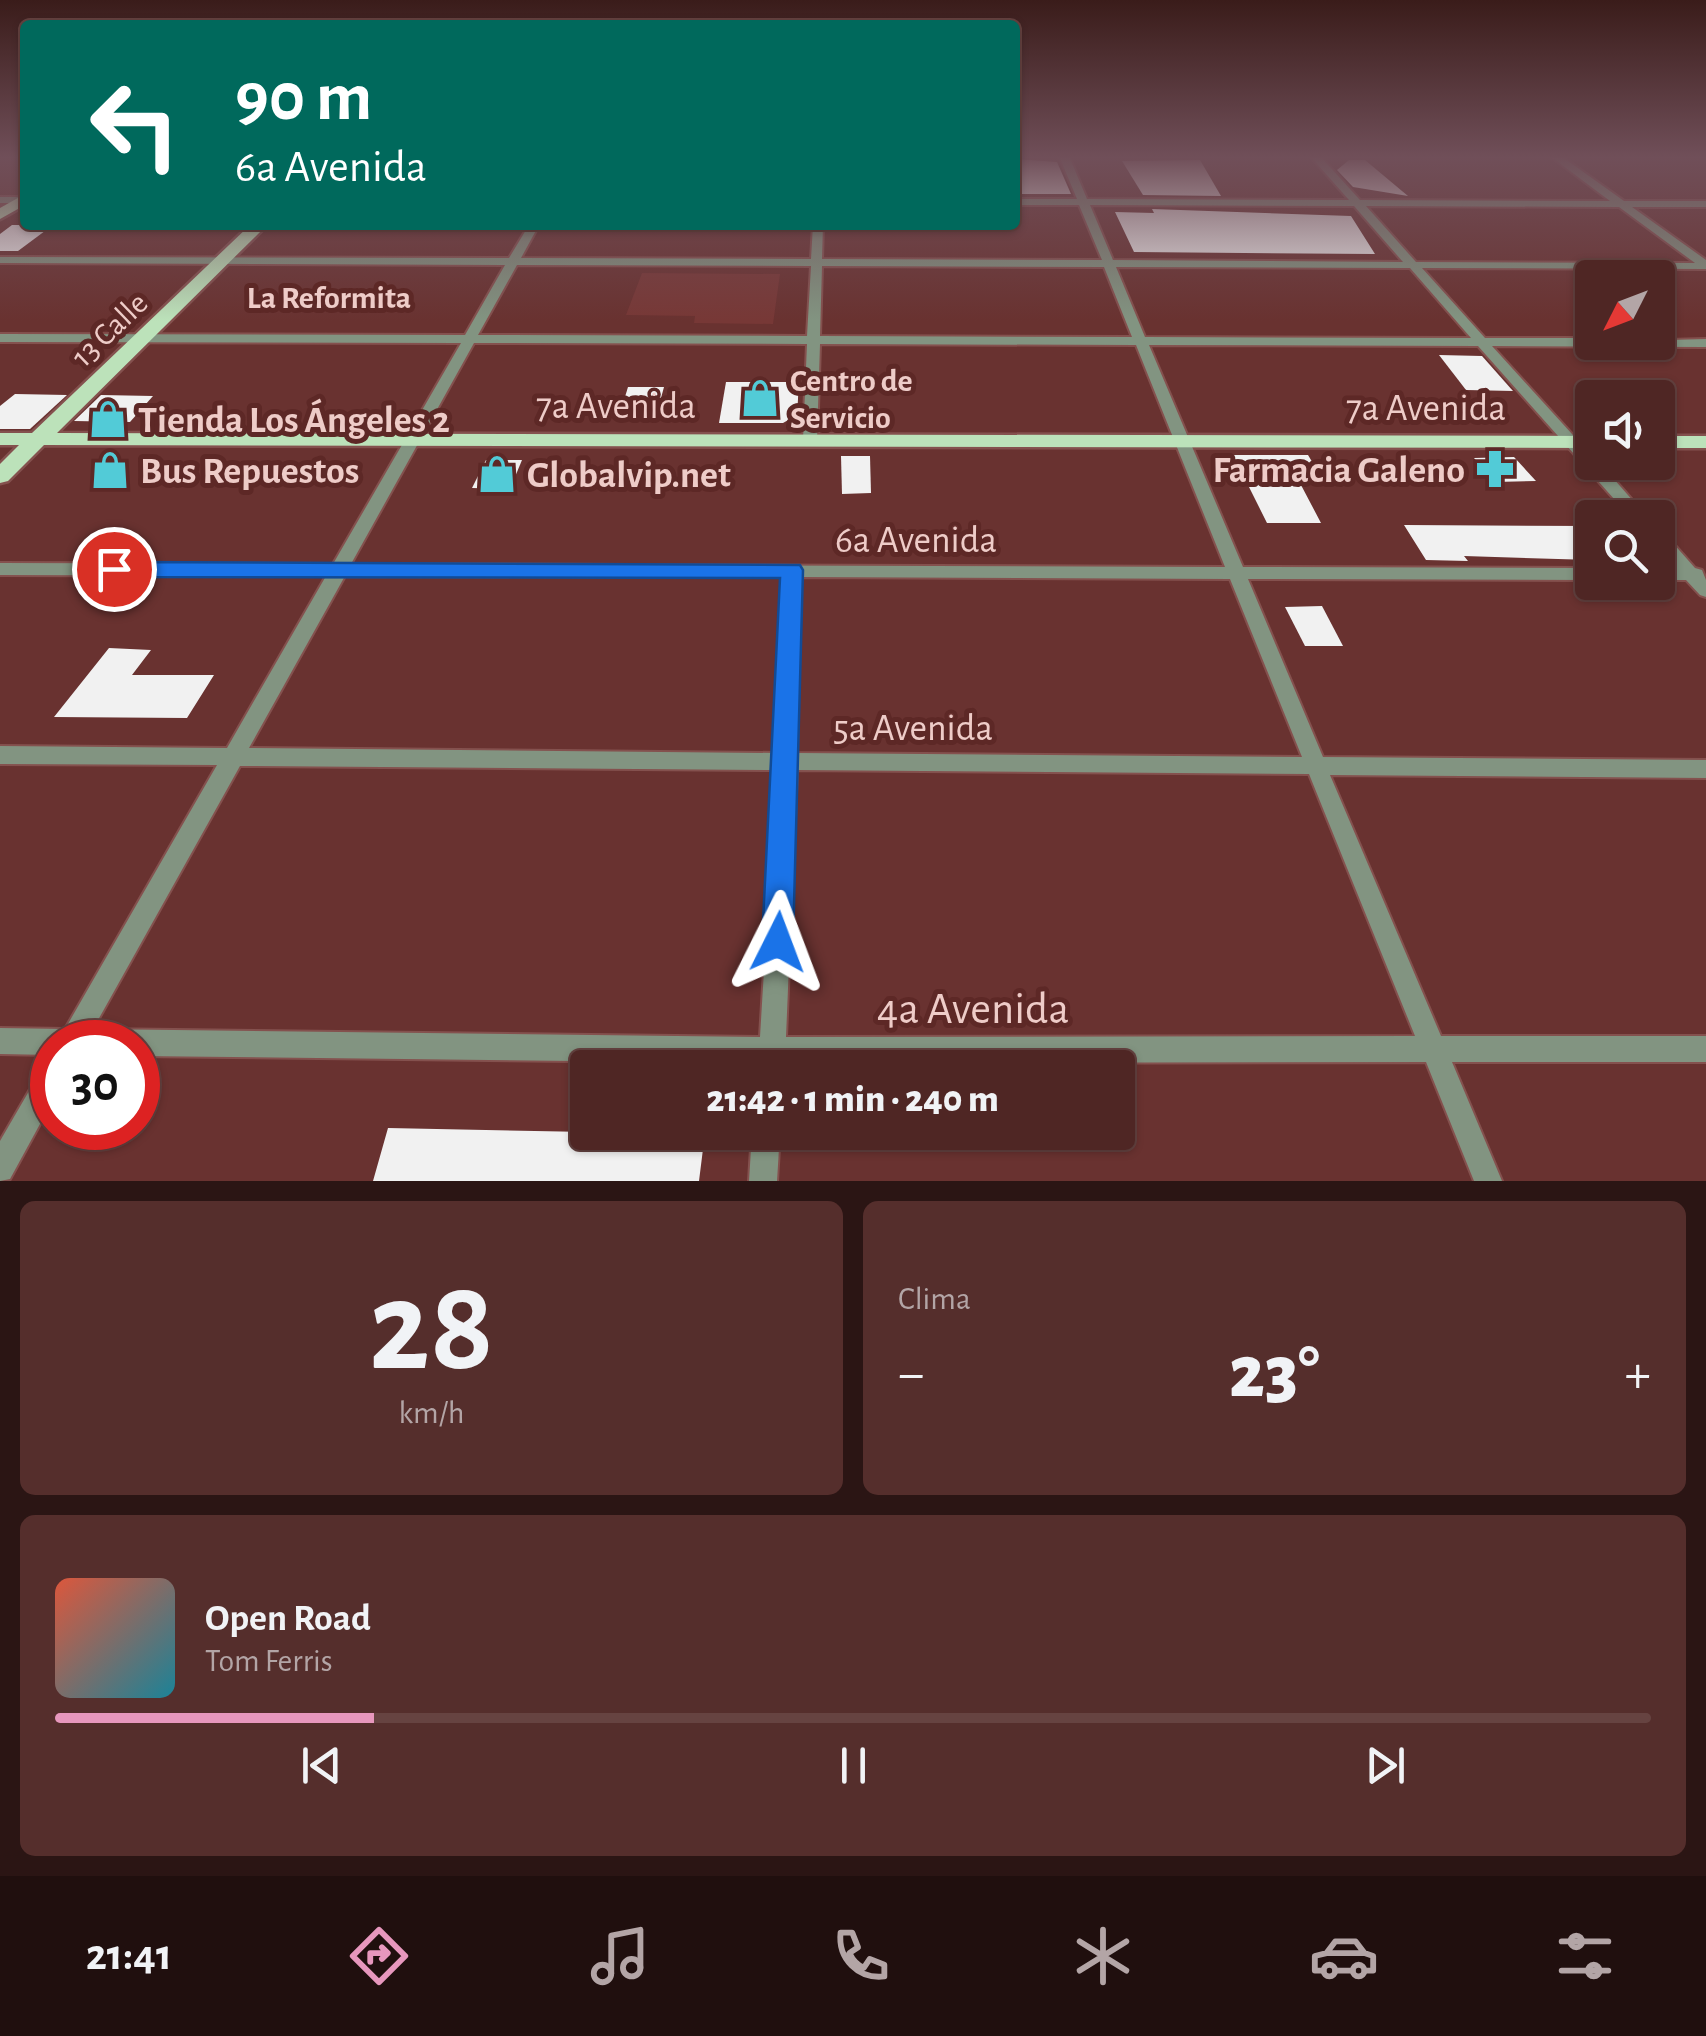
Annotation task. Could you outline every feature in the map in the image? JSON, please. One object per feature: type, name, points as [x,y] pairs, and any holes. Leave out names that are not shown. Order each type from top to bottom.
[{"type":"main road","name":"13 Calle","points":[[0,476],[254,230]]},
{"type":"main road","name":"7a Avenida","points":[[0,439],[1575,442]]},
{"type":"main road","points":[[1675,442],[1706,442]]},
{"type":"street","points":[[1087,211],[1488,1181]]},
{"type":"street","points":[[1364,211],[1482,342],[1575,435]]},
{"type":"street","points":[[1631,211],[1706,266]]},
{"type":"street","points":[[84,1020],[416,440],[531,230]]},
{"type":"street","points":[[810,440],[818,230]]},
{"type":"street","points":[[0,260],[1706,266]]},
{"type":"street","points":[[0,338],[1575,342]]},
{"type":"street","points":[[1675,343],[1706,343]]},
{"type":"street","points":[[1611,480],[1626,500]]},
{"type":"street","points":[[1675,552],[1699,574],[1706,591]]},
{"type":"street","name":"6a Avenida","points":[[0,569],[1575,574]]},
{"type":"street","points":[[771,1050],[787,762],[792,570]]},
{"type":"street","name":"5a Avenida","points":[[0,756],[1706,769]]},
{"type":"street","name":"4a Avenida","points":[[0,1041],[30,1041]]},
{"type":"street","name":"4a Avenida","points":[[160,1044],[570,1054]]},
{"type":"street","name":"4a Avenida","points":[[1135,1054],[1706,1049]]},
{"type":"street","points":[[0,1168],[30,1115]]},
{"type":"street","points":[[763,1181],[765,1150]]},
{"type":"shaded area","points":[[642,273],[780,274],[773,324],[694,323],[695,316],[626,315]]},
{"type":"building","points":[[1115,212],[1351,216],[1375,254],[1134,252]]},
{"type":"building","points":[[12,225],[20,225],[20,230],[46,230],[18,251],[0,251],[0,234]]},
{"type":"building","points":[[1439,355],[1482,356],[1513,391],[1466,390]]},
{"type":"building","name":"Centro de Servicio","points":[[726,382],[799,382],[797,415],[783,423],[719,423]]},
{"type":"building","points":[[628,387],[664,387],[655,420],[618,420]]},
{"type":"building","points":[[15,394],[67,395],[30,429],[0,429],[0,406]]},
{"type":"building","points":[[101,395],[153,396],[130,422],[74,421]]},
{"type":"building","points":[[1233,455],[1308,455],[1326,485],[1301,485],[1321,523],[1267,523]]},
{"type":"building","points":[[841,456],[870,456],[871,493],[842,494]]},
{"type":"building","points":[[1514,457],[1536,481],[1495,482],[1474,458]]},
{"type":"building","name":"Globalvip.net","points":[[486,460],[522,460],[510,489],[472,488]]},
{"type":"building","points":[[1404,525],[1575,526],[1575,559],[1464,556],[1468,561],[1426,560]]},
{"type":"building","points":[[1322,606],[1343,646],[1305,646],[1285,607]]},
{"type":"building","points":[[109,648],[151,650],[132,675],[214,675],[187,718],[54,717]]},
{"type":"building","points":[[388,1128],[570,1132],[570,1150],[703,1150],[699,1181],[373,1181]]},
{"type":"place","name":"Centro de Servicio","points":[[760,398]]},
{"type":"place","name":"Tienda Los Ángeles 2","points":[[108,419]]},
{"type":"place","name":"Farmacia Galeno","points":[[1495,469]]},
{"type":"place","name":"Bus Repuestos","points":[[110,470]]},
{"type":"place","name":"Globalvip.net","points":[[497,474]]},
{"type":"district","name":"La Reformita","points":[[329,297]]},
{"type":"route","points":[[114,569],[792,570],[778,942]]}]
